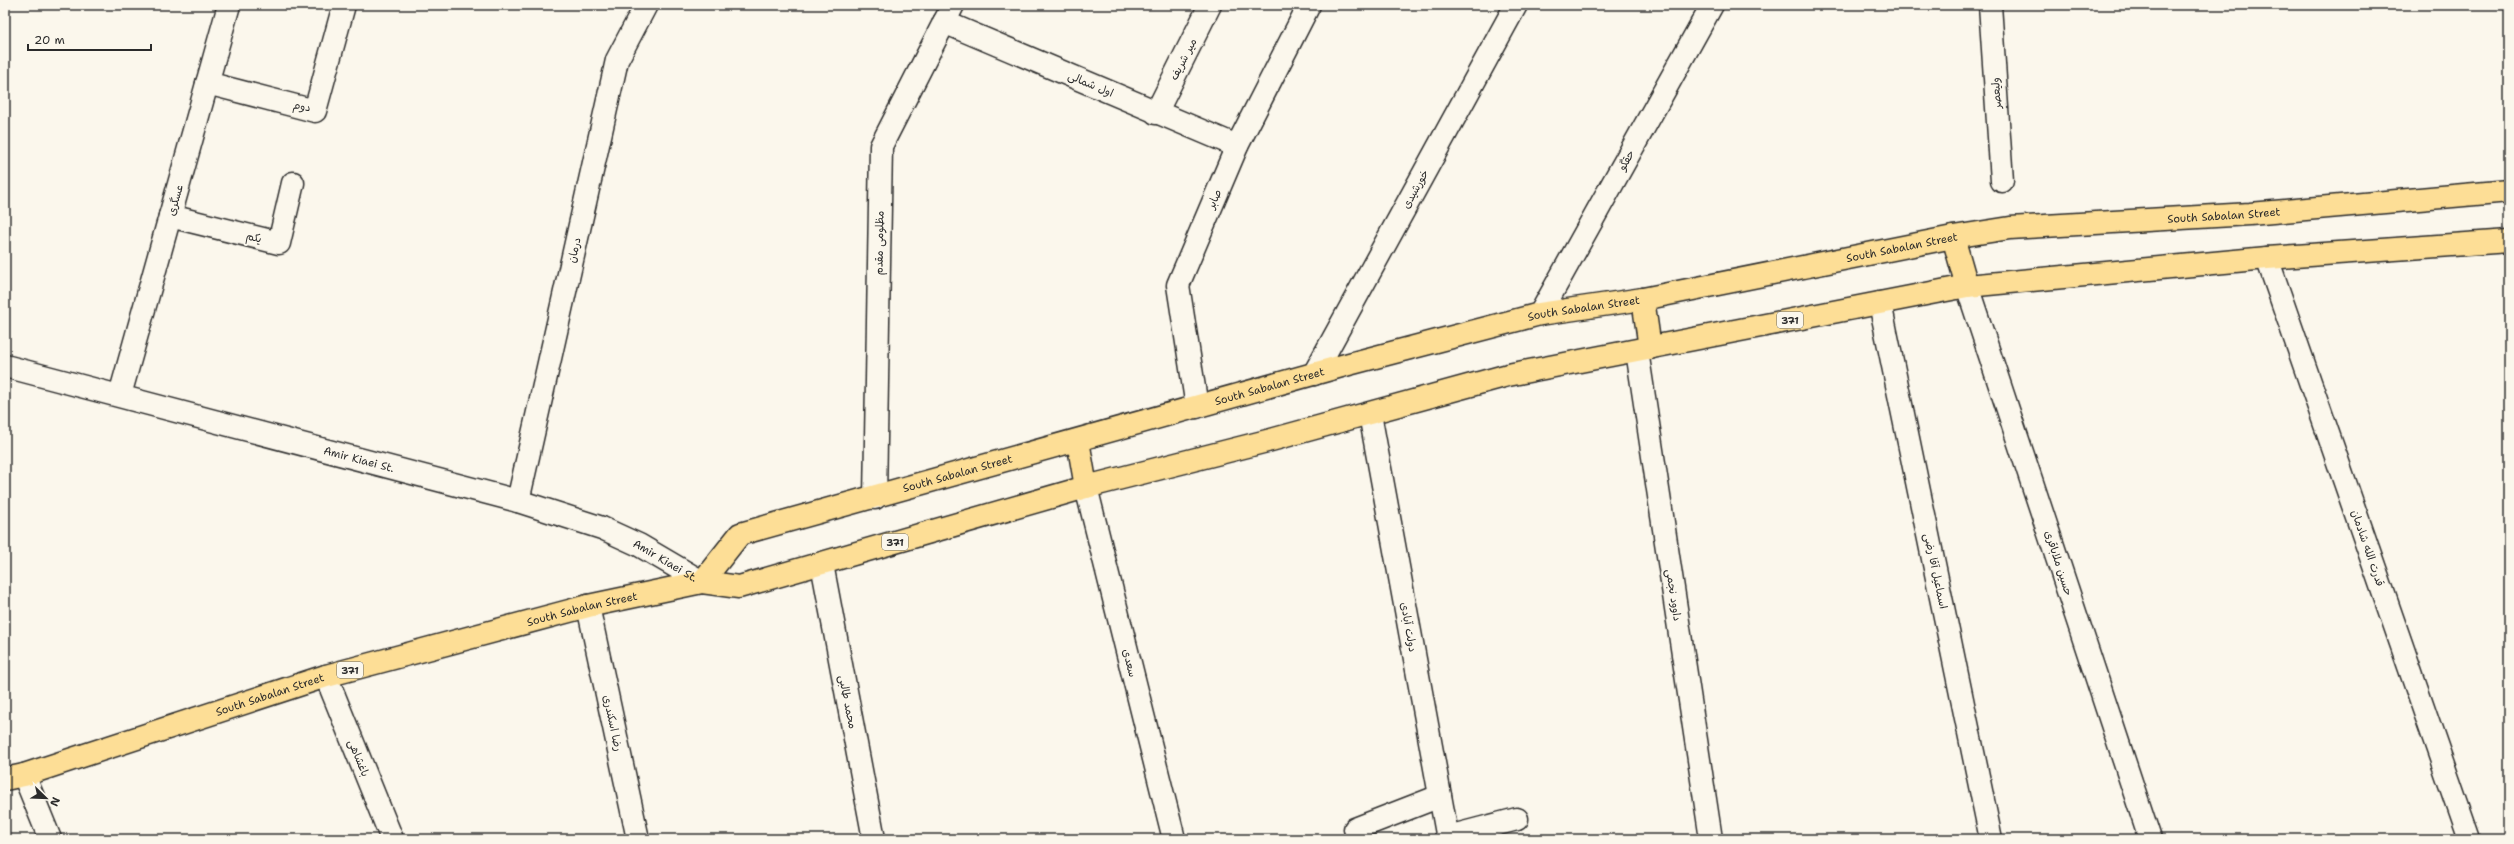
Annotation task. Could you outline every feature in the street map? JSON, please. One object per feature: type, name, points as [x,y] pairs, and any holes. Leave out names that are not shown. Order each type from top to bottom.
[{"type":"main road","name":"South Sabalan Street","points":[[702,582],[740,534],[875,498],[1314,374],[1540,314],[1643,299],[1953,237],[2010,228],[2250,214],[2509,191]]},
{"type":"main road","points":[[1953,237],[1967,286]]},
{"type":"main road","name":"South Sabalan Street","points":[[14,777],[326,676],[588,606],[702,582],[739,587],[1086,487],[1370,414],[1508,375],[1967,286],[2267,258],[2509,241]]},
{"type":"main road","points":[[1643,299],[1643,350]]},
{"type":"main road","points":[[1078,441],[1086,487]]},
{"type":"street","name":"عسگری","points":[[120,395],[229,5]]},
{"type":"street","name":"دوم","points":[[207,83],[315,111],[344,5]]},
{"type":"street","name":"درمان","points":[[518,501],[617,60],[646,5]]},
{"type":"street","name":"میر شریف","points":[[1156,112],[1210,5]]},
{"type":"street","name":"صابر","points":[[1197,407],[1178,285],[1237,146],[1309,5]]},
{"type":"street","name":"خورشیدی","points":[[1314,374],[1516,5]]},
{"type":"street","name":"حقگو","points":[[1540,314],[1712,5]]},
{"type":"street","name":"ولیعصر","points":[[1990,5],[2002,182]]},
{"type":"street","name":"اول شمالی","points":[[949,14],[1156,112],[1237,146]]},
{"type":"street","name":"مظلومی مقدم","points":[[875,498],[881,146],[949,14]]},
{"type":"street","name":"یکم","points":[[170,216],[279,243],[293,183]]},
{"type":"street","name":"قدرت الله شادمان","points":[[2267,258],[2469,839]]},
{"type":"street","name":"حسین ملاباقری","points":[[1967,286],[2150,839]]},
{"type":"street","name":"اسماعیل آقا رضی","points":[[1880,303],[1992,839]]},
{"type":"street","name":"داوود نجمی","points":[[1643,350],[1711,839]]},
{"type":"street","name":"Amir Kiaei St.","points":[[5,366],[120,395],[518,501],[602,528],[639,545],[702,582]]},
{"type":"street","name":"دولت آبادی","points":[[1370,414],[1448,838]]},
{"type":"street","name":"سعدی","points":[[1086,487],[1174,839]]},
{"type":"street","name":"محمد طالبی","points":[[822,564],[874,839]]},
{"type":"street","name":"رضا اسکندری","points":[[588,606],[638,839]]},
{"type":"street","name":"باغشاهی","points":[[326,676],[392,839]]},
{"type":"street","points":[[14,777],[50,839]]},
{"type":"street","points":[[1355,829],[1440,796]]},
{"type":"street","points":[[1448,838],[1517,819]]}]
